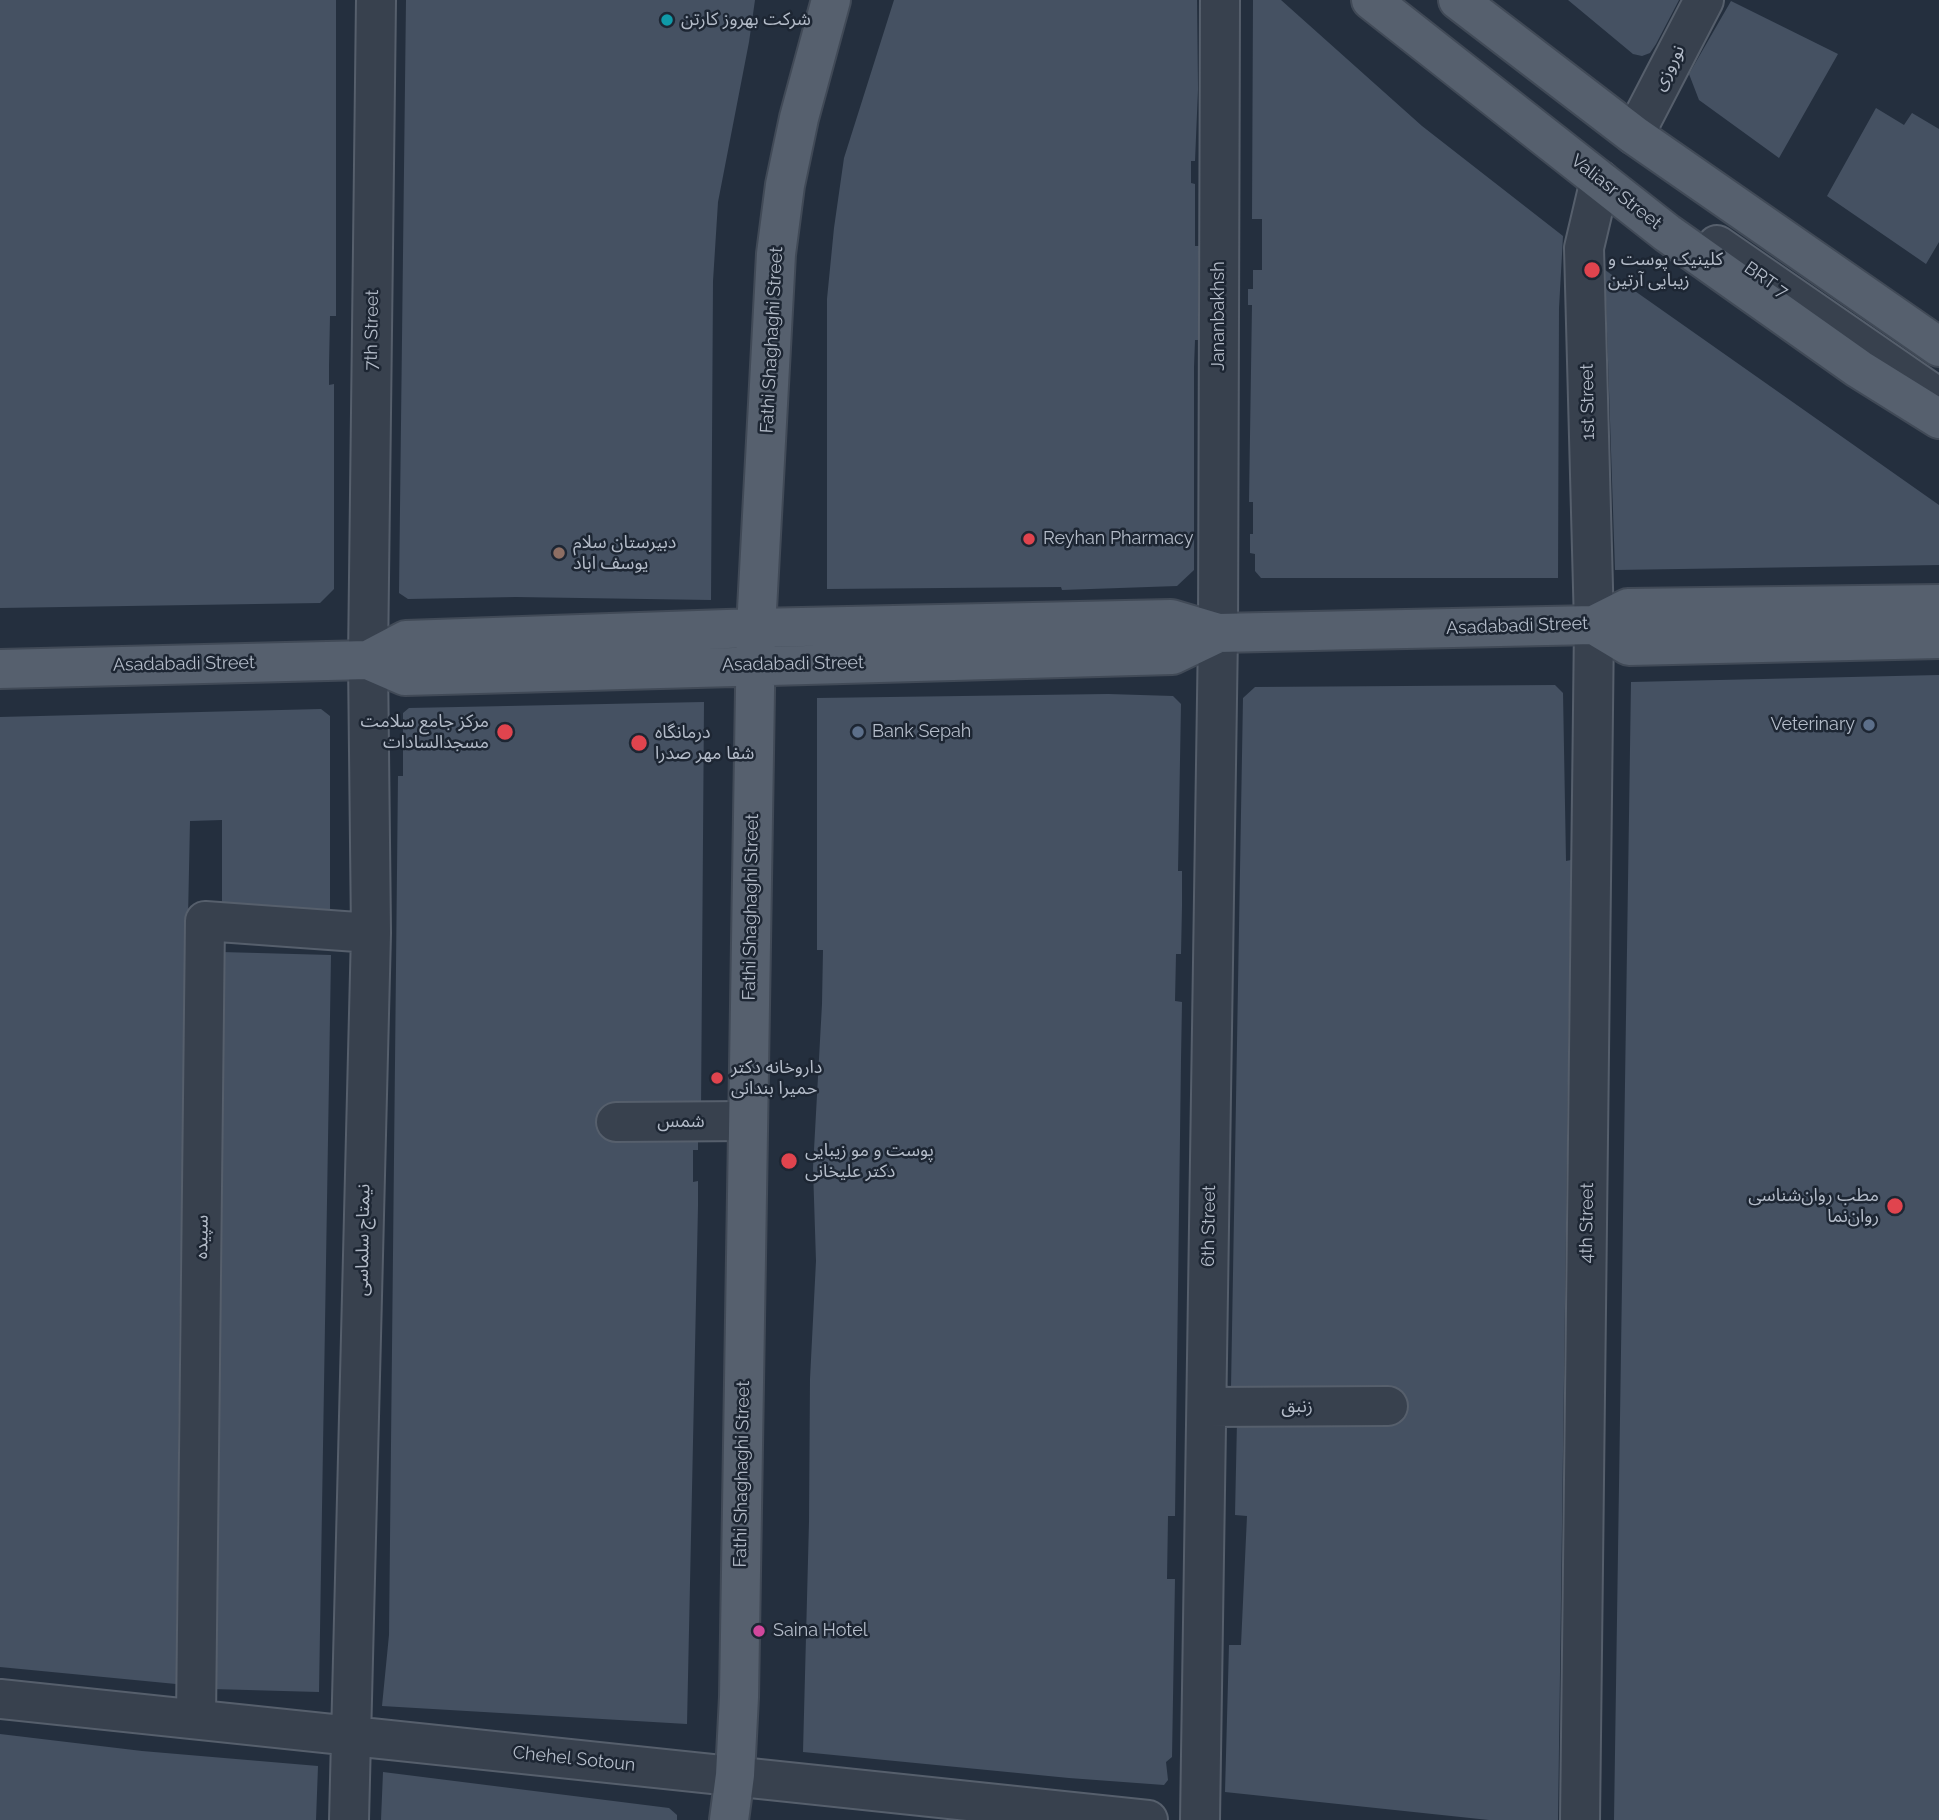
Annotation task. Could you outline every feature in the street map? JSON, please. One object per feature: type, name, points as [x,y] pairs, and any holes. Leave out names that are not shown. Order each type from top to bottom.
[{"type":"main road","name":"Fathi Shaghaghi Street","points":[[730,1820],[740,1670],[756,646],[776,254],[785,185],[796,131],[831,0]]},
{"type":"main road","name":"Valiasr Street","points":[[1371,0],[1667,233],[1859,369],[1939,419]]},
{"type":"main road","points":[[1458,0],[1634,135],[1939,347]]},
{"type":"main road","name":"Asadabadi Street","points":[[0,669],[368,660],[406,640],[756,646],[1171,619],[1217,633],[1594,625],[1628,608],[1939,604]]},
{"type":"main road","points":[[1594,625],[1629,646],[1939,639]]},
{"type":"street","name":"7th Street","points":[[368,660],[376,0]]},
{"type":"street","name":"Jananbakhsh","points":[[1217,633],[1220,0]]},
{"type":"street","name":"BRT 7","points":[[1400,0],[1524,106],[1688,226],[1939,398]]},
{"type":"street","name":"نوروزی","points":[[1634,135],[1704,0]]},
{"type":"street","name":"1st Street","points":[[1594,625],[1584,248],[1600,180]]},
{"type":"street","name":"4th Street","points":[[1580,1820],[1594,625]]},
{"type":"street","name":"6th Street","points":[[1200,1820],[1217,633]]},
{"type":"street","name":"نیمتاج سلماسی","points":[[349,1820],[371,933],[368,660]]},
{"type":"street","name":"سپیده","points":[[196,1719],[205,921],[371,933]]},
{"type":"street","name":"شمس","points":[[616,1122],[747,1121]]},
{"type":"street","name":"زنبق","points":[[1207,1407],[1388,1406]]},
{"type":"street","name":"Chehel Sotoun","points":[[0,1699],[1147,1820]]},
{"type":"building","points":[[0,0],[336,0],[336,316],[330,316],[329,365],[329,385],[334,384],[334,589],[320,603],[0,608]]},
{"type":"building","points":[[406,0],[755,0],[718,202],[713,281],[711,600],[516,597],[408,599],[399,593]]},
{"type":"building","points":[[894,0],[1197,0],[1198,89],[1195,161],[1191,161],[1191,183],[1195,184],[1195,246],[1199,246],[1198,340],[1195,340],[1194,367],[1194,570],[1177,586],[1062,590],[1061,587],[827,589],[827,299],[834,228],[844,158]]},
{"type":"building","points":[[1253,0],[1281,0],[1422,126],[1563,236],[1559,308],[1558,578],[1261,578],[1255,571],[1255,554],[1250,553],[1250,534],[1253,534],[1253,502],[1249,502],[1252,305],[1248,305],[1248,289],[1253,289],[1253,270],[1262,270],[1262,219],[1252,219]]},
{"type":"building","points":[[1568,0],[1679,0],[1656,44],[1650,53],[1642,56],[1633,54]]},
{"type":"building","points":[[1731,1],[1838,54],[1779,158],[1699,100],[1689,74]]},
{"type":"building","points":[[1876,108],[1904,125],[1912,113],[1939,129],[1939,242],[1926,264],[1827,196]]},
{"type":"building","points":[[1605,270],[1939,505],[1939,565],[1615,570]]},
{"type":"building","points":[[1939,675],[1939,1820],[1614,1820],[1631,682]]},
{"type":"building","points":[[1555,685],[1563,693],[1566,861],[1571,860],[1558,1820],[1489,1820],[1225,1792],[1229,1645],[1241,1645],[1247,1516],[1235,1515],[1237,1421],[1231,1388],[1243,698],[1255,687]]},
{"type":"building","points":[[1108,694],[1173,696],[1181,704],[1178,871],[1182,871],[1182,906],[1181,954],[1176,954],[1175,1001],[1182,1002],[1175,1516],[1168,1516],[1167,1579],[1175,1579],[1172,1757],[1166,1762],[1168,1780],[1164,1785],[1069,1778],[803,1752],[810,1379],[816,1261],[813,1168],[823,950],[817,950],[817,698]]},
{"type":"building","points":[[704,702],[701,1110],[698,1150],[693,1150],[693,1182],[698,1181],[698,1206],[687,1724],[382,1706],[389,1635],[398,776],[403,776],[403,713],[409,708]]},
{"type":"building","points":[[321,709],[330,716],[330,909],[222,911],[222,820],[190,821],[180,1303],[176,1684],[0,1667],[0,717]]},
{"type":"building","points":[[221,952],[331,955],[319,1692],[212,1689]]},
{"type":"building","points":[[0,1734],[142,1751],[318,1766],[316,1820],[0,1820]]},
{"type":"building","points":[[383,1772],[669,1808],[677,1815],[677,1820],[381,1820]]},
{"type":"place","name":"شرکت بهروز کارتن","points":[[667,20]]},
{"type":"place","name":"کلینیک پوست و زیبایی آرتین","points":[[1592,270]]},
{"type":"place","name":"Reyhan Pharmacy","points":[[1029,539]]},
{"type":"place","name":"دبیرستان سلام یوسف اباد","points":[[559,553]]},
{"type":"place","name":"Veterinary","points":[[1869,725]]},
{"type":"place","name":"مرکز جامع سلامت مسجدالسادات","points":[[505,732]]},
{"type":"place","name":"Bank Sepah","points":[[858,732]]},
{"type":"place","name":"درمانگاه شفا مهر صدرا","points":[[639,743]]},
{"type":"place","name":"داروخانه دکتر حمیرا بندانی","points":[[717,1078]]},
{"type":"place","name":"پوست و مو زیبایی دکتر علیخانی","points":[[789,1161]]},
{"type":"place","name":"مطب روان‌شناسی روان‌نما","points":[[1895,1206]]},
{"type":"place","name":"Saina Hotel","points":[[759,1631]]}]
